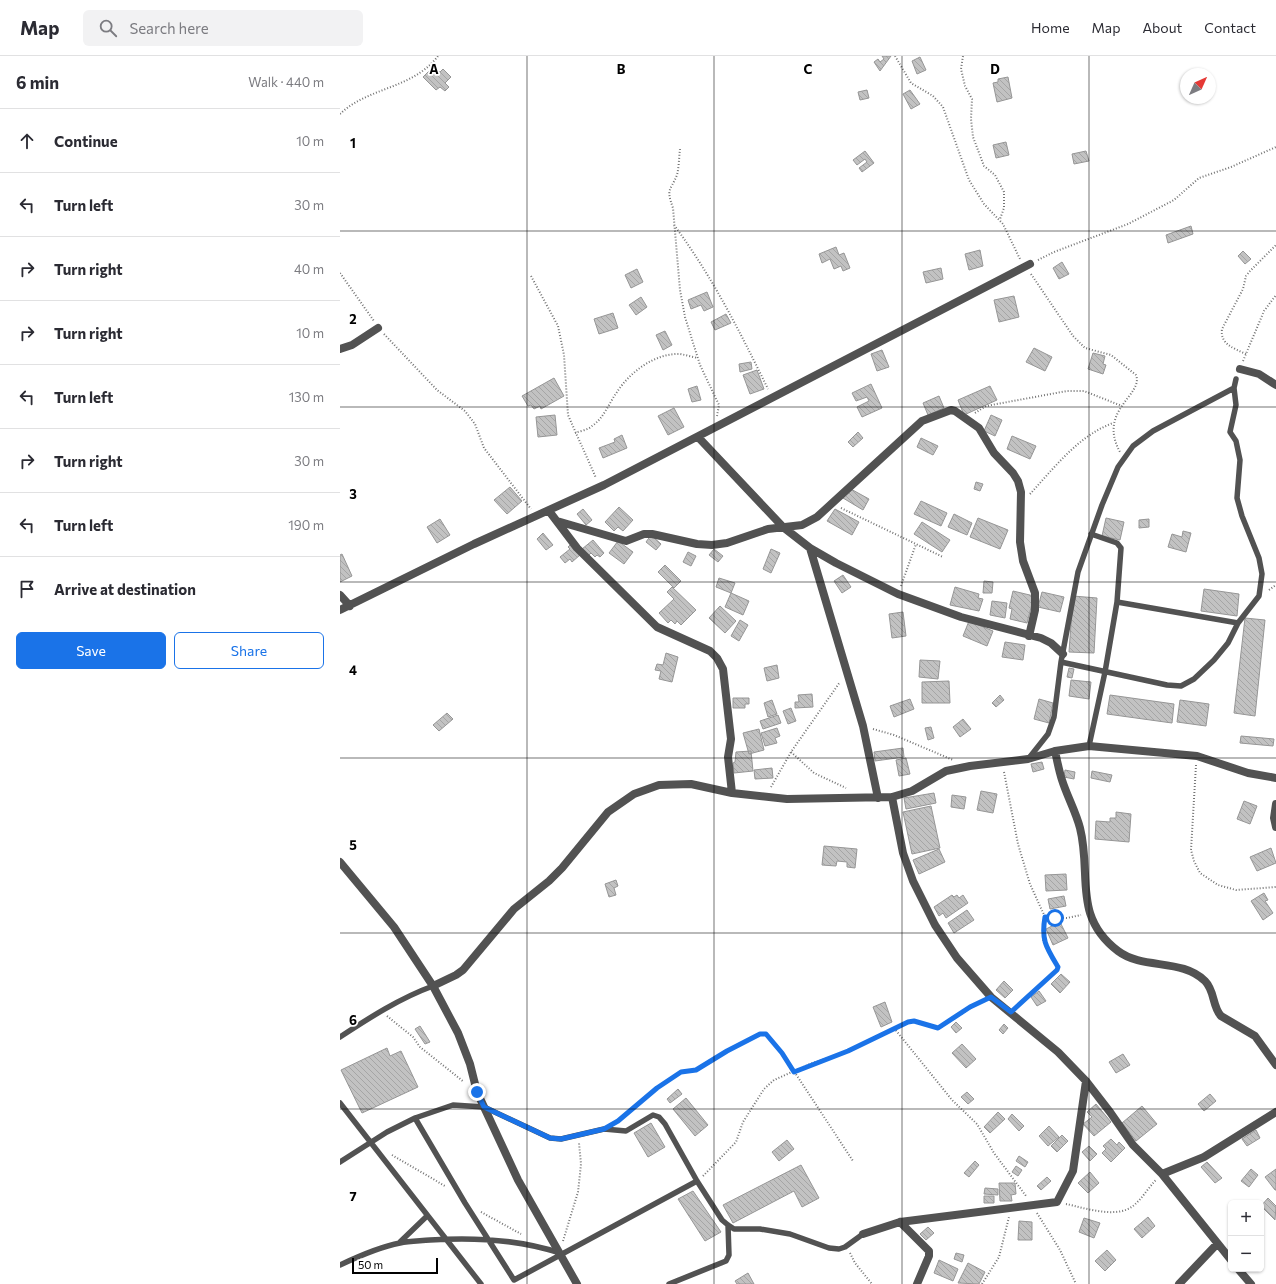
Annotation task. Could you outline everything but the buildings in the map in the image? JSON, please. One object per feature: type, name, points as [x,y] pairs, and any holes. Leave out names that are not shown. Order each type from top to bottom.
[{"type":"street","points":[[340,610],[549,511],[698,437],[772,397],[1026,266]]},
{"type":"street","points":[[340,349],[352,345],[378,328]]},
{"type":"street","points":[[1240,369],[1259,374],[1276,384]]},
{"type":"street","points":[[557,521],[626,541],[644,534],[652,534],[697,544],[712,545],[727,543],[768,530],[802,525],[817,517],[922,421],[951,410],[979,428],[994,452],[1013,473],[1021,492],[1020,542],[1023,561],[1035,593],[1035,610],[1029,636]]},
{"type":"street","points":[[698,437],[783,527],[810,548],[836,564],[898,594],[961,617],[1046,640],[1062,658]]},
{"type":"street","points":[[549,511],[577,548],[656,627],[670,634],[691,641],[710,651],[717,658],[723,669],[726,681],[731,739],[728,757],[732,793]]},
{"type":"street","points":[[810,548],[863,726],[878,798]]},
{"type":"street","points":[[340,595],[350,606]]},
{"type":"street","points":[[433,986],[463,970],[514,909],[558,872],[577,852],[608,812],[620,803],[646,788],[659,785],[691,784],[732,793],[787,800],[892,797],[912,791],[946,771],[970,766],[1028,759],[1055,750],[1089,746],[1197,756],[1248,773],[1276,778]]},
{"type":"street","points":[[1055,750],[1062,780],[1080,829],[1089,913],[1095,928],[1106,940],[1125,955],[1139,960],[1182,969],[1201,977],[1211,988],[1218,1013],[1254,1036],[1276,1065]]},
{"type":"street","points":[[892,797],[903,853],[913,881],[935,925],[949,948],[991,997],[1058,1052],[1086,1082],[1110,1112],[1133,1145],[1162,1174],[1228,1257]]},
{"type":"street","points":[[1276,804],[1274,818],[1276,827]]},
{"type":"street","points":[[340,862],[394,926],[433,986],[458,1033],[470,1064],[477,1092],[518,1180],[577,1284]]},
{"type":"street","points":[[863,1234],[900,1222],[1057,1202],[1073,1171],[1086,1082]]},
{"type":"street","points":[[1162,1174],[1204,1157],[1276,1112]]},
{"type":"street","points":[[900,1222],[929,1251],[929,1256],[917,1284]]},
{"type":"street","points":[[1178,1284],[1217,1244]]},
{"type":"street","points":[[1241,1272],[1251,1284]]},
{"type":"lane","points":[[1062,658],[1105,672],[1167,686],[1181,686],[1194,679],[1214,660],[1228,643],[1238,623],[1259,596],[1262,574],[1237,498],[1240,456],[1236,441],[1230,432],[1236,405],[1234,388],[1236,379]]},
{"type":"lane","points":[[1028,759],[1048,734],[1054,717],[1062,658],[1078,572],[1091,534],[1118,467],[1133,446],[1153,431],[1234,388]]},
{"type":"lane","points":[[1089,746],[1105,672],[1117,602],[1120,545],[1091,534]]},
{"type":"lane","points":[[1117,602],[1238,623]]},
{"type":"lane","points":[[340,1037],[420,990],[433,986]]},
{"type":"lane","points":[[340,1103],[481,1284]]},
{"type":"lane","points":[[340,1162],[387,1132],[415,1118],[448,1105],[484,1107],[550,1138],[561,1139],[604,1129],[626,1132],[648,1117],[654,1115],[659,1117],[665,1124],[722,1220],[728,1226],[734,1229],[760,1229],[790,1234],[829,1248],[845,1248],[863,1234]]},
{"type":"lane","points":[[415,1118],[465,1203],[514,1280],[560,1253],[698,1181]]},
{"type":"lane","points":[[400,1242],[427,1216]]},
{"type":"lane","points":[[669,1284],[726,1261],[730,1256],[728,1226]]},
{"type":"lane","points":[[340,1265],[362,1255],[400,1242],[445,1239],[487,1238],[542,1247],[560,1253]]},
{"type":"path","points":[[340,114],[347,107],[369,96],[388,89],[425,70],[438,56]]},
{"type":"path","points":[[895,56],[911,83],[933,96],[943,107],[969,180],[984,204],[1000,219],[1026,266],[1073,336],[1085,348],[1111,356],[1136,375],[1136,386],[1122,406],[1113,423],[1115,439],[1120,453],[1118,467]]},
{"type":"path","points":[[963,56],[961,69],[965,86],[972,99],[971,119],[974,137],[984,166],[996,175],[1004,192],[1004,208],[1000,219]]},
{"type":"path","points":[[1026,266],[1054,252],[1128,224],[1174,200],[1199,178],[1232,167],[1276,146]]},
{"type":"path","points":[[680,149],[677,174],[669,190],[669,197],[673,208],[680,290],[685,316],[698,358],[719,405],[717,415],[706,432]]},
{"type":"path","points":[[674,225],[698,257],[732,315],[772,397]]},
{"type":"path","points":[[1246,354],[1232,348],[1224,341],[1222,329],[1243,289],[1246,276],[1276,244]]},
{"type":"path","points":[[340,273],[355,292],[378,328],[438,390],[465,411],[475,424],[484,448],[536,516]]},
{"type":"path","points":[[531,276],[558,326],[564,355],[568,415],[600,486]]},
{"type":"path","points":[[1240,369],[1264,311],[1276,295]]},
{"type":"path","points":[[575,433],[592,427],[602,416],[616,392],[627,378],[639,367],[670,355],[681,354],[698,358]]},
{"type":"path","points":[[966,419],[986,406],[1067,391],[1084,391],[1122,406]]},
{"type":"path","points":[[1021,504],[1062,459],[1088,435],[1113,423]]},
{"type":"path","points":[[830,504],[943,557]]},
{"type":"path","points":[[898,594],[916,544]]},
{"type":"path","points":[[767,797],[791,752],[847,671]]},
{"type":"path","points":[[863,726],[894,735],[935,754],[970,766]]},
{"type":"path","points":[[791,752],[814,773],[865,797]]},
{"type":"path","points":[[1197,756],[1191,850],[1200,873],[1218,885],[1230,890],[1276,887]]},
{"type":"path","points":[[1002,763],[1018,844],[1030,884],[1045,917],[1044,940],[1058,967],[1057,970],[1011,1012]]},
{"type":"path","points":[[1045,917],[1067,918],[1089,913]]},
{"type":"path","points":[[698,1181],[736,1142],[743,1122],[764,1089],[774,1080],[848,1051],[894,1028],[914,1021],[938,1028],[970,1007],[991,997]]},
{"type":"path","points":[[382,1012],[413,1037],[420,1047],[477,1092]]},
{"type":"path","points":[[894,1028],[952,1100],[977,1124],[994,1153],[1033,1206],[1042,1225],[1060,1250],[1076,1284]]},
{"type":"path","points":[[604,1129],[618,1121],[657,1088],[681,1072],[696,1070],[727,1051],[760,1034],[766,1034],[782,1053],[853,1161]]},
{"type":"path","points":[[560,1253],[578,1192],[581,1164],[578,1135]]},
{"type":"path","points":[[391,1155],[446,1187]]},
{"type":"path","points":[[1057,1202],[1092,1210],[1117,1212],[1132,1206],[1162,1174]]},
{"type":"path","points":[[465,1203],[524,1236]]},
{"type":"path","points":[[982,1284],[998,1258],[1011,1208]]},
{"type":"path","points":[[845,1248],[872,1284]]},
{"type":"route","points":[[477,1092],[484,1107],[550,1138],[561,1139],[590,1131],[604,1129],[618,1121],[657,1088],[681,1072],[696,1070],[727,1051],[760,1034],[766,1034],[782,1053],[794,1072],[810,1064],[848,1051],[908,1022],[914,1021],[932,1028],[938,1028],[948,1023],[975,1004],[991,997],[1011,1012],[1057,970],[1058,967],[1044,940],[1043,930],[1045,917],[1055,918]]}]
